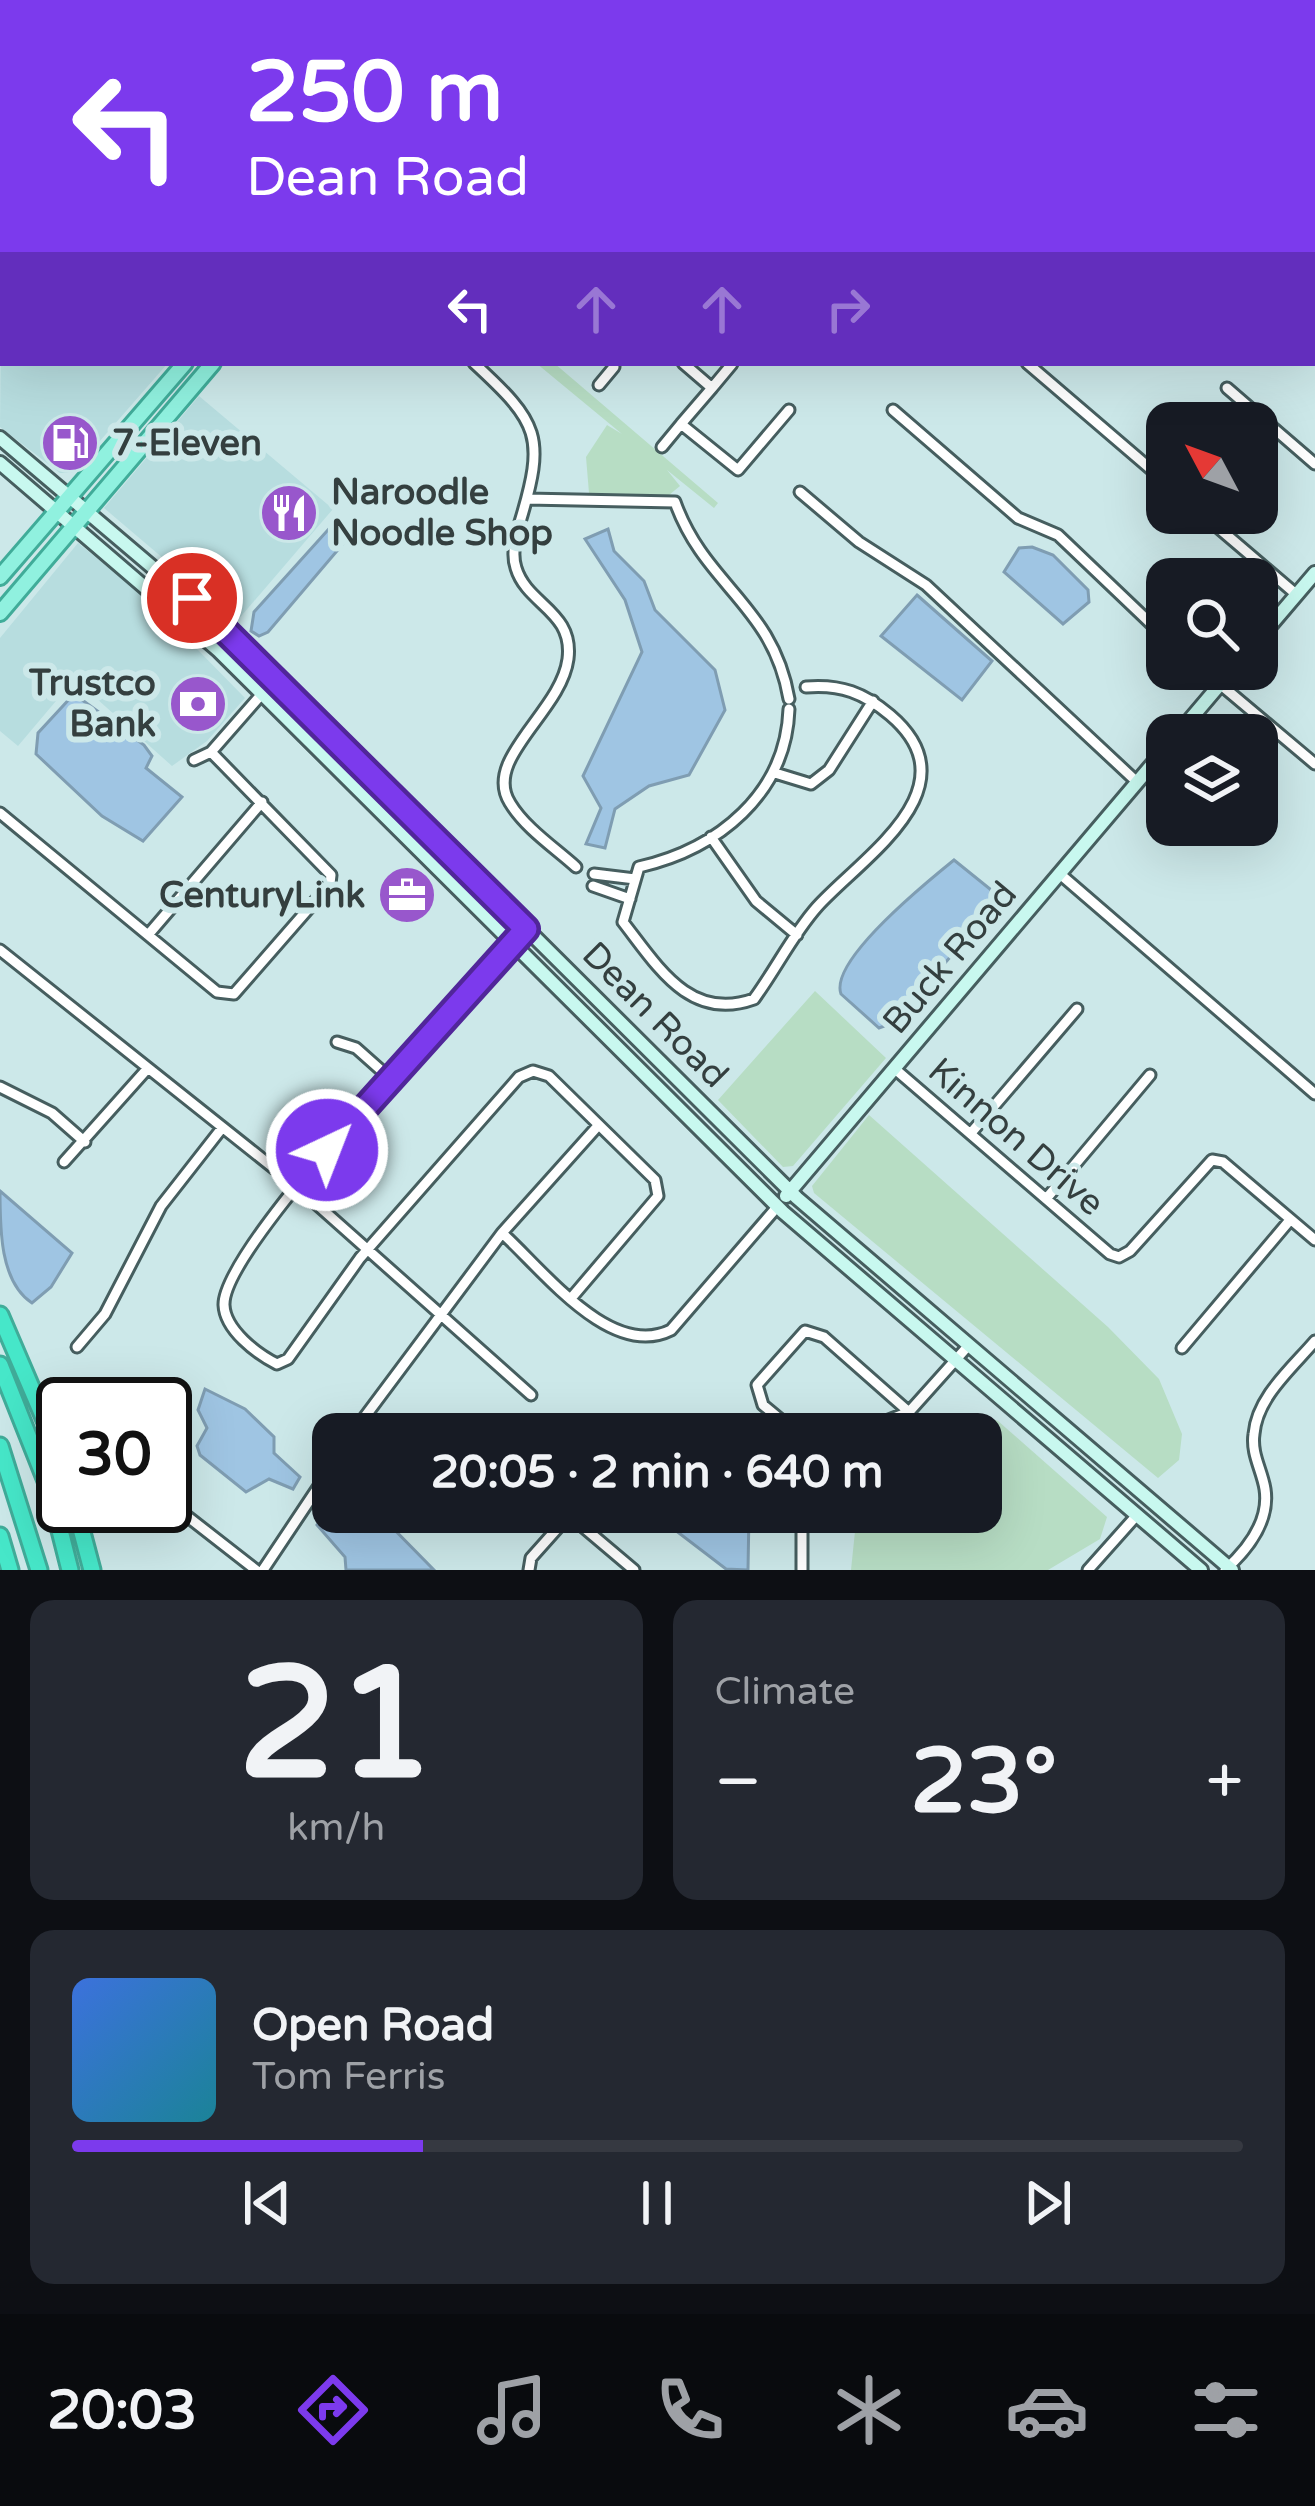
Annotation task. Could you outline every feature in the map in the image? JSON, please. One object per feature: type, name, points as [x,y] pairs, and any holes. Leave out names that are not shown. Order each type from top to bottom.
[{"type":"highway","points":[[0,1297],[2,1319],[36,1399]]},
{"type":"highway","points":[[0,1365],[50,1491],[70,1570]]},
{"type":"highway","points":[[0,1447],[39,1570]]},
{"type":"highway","points":[[82,1533],[92,1570]]},
{"type":"highway","points":[[0,1536],[10,1570]]},
{"type":"main road","points":[[0,577],[182,366]]},
{"type":"main road","points":[[0,613],[210,366]]},
{"type":"main road","name":"Dean Road","points":[[0,438],[70,493],[275,679],[790,1191],[1228,1569]]},
{"type":"main road","name":"Dean Road","points":[[0,463],[75,524],[262,694],[777,1207],[1201,1570]]},
{"type":"main road","points":[[1278,617],[1315,573]]},
{"type":"main road","points":[[1195,714],[1215,690]]},
{"type":"main road","name":"Buck Road","points":[[777,1207],[1146,772]]},
{"type":"street","points":[[477,366],[532,424],[536,442],[513,553],[516,572],[557,613],[569,654],[549,710],[504,764],[503,788],[517,814],[576,867]]},
{"type":"street","points":[[599,385],[613,366]]},
{"type":"street","points":[[686,366],[712,388]]},
{"type":"street","points":[[662,448],[730,366]]},
{"type":"street","points":[[1030,366],[1146,465]]},
{"type":"street","points":[[1227,388],[1315,464]]},
{"type":"street","points":[[681,424],[738,470],[789,410]]},
{"type":"street","points":[[893,410],[1018,518],[1058,535],[1146,619]]},
{"type":"street","points":[[800,492],[859,542],[926,585],[1137,782]]},
{"type":"street","points":[[527,499],[675,502],[712,572],[756,614],[782,660],[789,704],[775,773],[743,815],[711,837],[639,867],[623,922],[671,984],[717,1005],[754,999],[797,935],[841,881],[900,830],[916,800],[915,749],[900,723],[873,700],[833,685],[806,688]]},
{"type":"street","points":[[1226,534],[1297,595]]},
{"type":"street","points":[[194,760],[211,752],[275,679]]},
{"type":"street","points":[[1227,690],[1315,764]]},
{"type":"street","points":[[775,773],[811,784],[829,770],[873,700]]},
{"type":"street","points":[[0,813],[217,992],[241,991],[330,884],[328,868],[211,752]]},
{"type":"street","points":[[148,935],[262,802]]},
{"type":"street","points":[[711,837],[756,901],[797,935]]},
{"type":"street","points":[[1060,874],[1315,1094]]},
{"type":"street","points":[[630,899],[594,880],[635,879]]},
{"type":"street","points":[[526,929],[295,1185],[247,1247],[224,1304],[230,1324],[263,1357],[277,1364],[288,1359],[360,1258],[371,1251],[519,1078],[532,1071],[549,1076],[596,1128],[655,1180],[658,1196],[573,1296]]},
{"type":"street","points":[[0,950],[295,1185],[531,1395]]},
{"type":"street","points":[[971,1133],[1077,1009]]},
{"type":"street","points":[[337,1042],[356,1048],[392,1080]]},
{"type":"street","points":[[64,1162],[148,1068]]},
{"type":"street","name":"Kinnon Drive","points":[[895,1069],[1119,1257],[1212,1160],[1223,1162],[1315,1240]]},
{"type":"street","points":[[1046,1198],[1150,1075]]},
{"type":"street","points":[[0,1088],[52,1113],[85,1142]]},
{"type":"street","points":[[77,1346],[105,1314],[161,1206],[222,1128]]},
{"type":"street","points":[[367,1413],[502,1233],[596,1128]]},
{"type":"street","points":[[502,1233],[607,1326],[636,1339],[654,1339],[671,1330],[777,1207]]},
{"type":"street","points":[[1182,1348],[1290,1220]]},
{"type":"street","points":[[773,1413],[764,1405],[757,1385],[805,1331],[824,1337],[909,1412],[969,1346]]},
{"type":"street","points":[[1228,1569],[1265,1513],[1253,1434],[1259,1414],[1268,1396],[1315,1341]]},
{"type":"street","points":[[192,1519],[260,1570],[312,1496]]},
{"type":"street","points":[[1088,1570],[1137,1515]]},
{"type":"street","points":[[529,1570],[531,1558],[553,1533]]},
{"type":"street","points":[[592,1533],[634,1570]]},
{"type":"street","points":[[802,1533],[802,1570]]},
{"type":"shaded area","points":[[1,366],[165,366],[72,473],[60,473],[0,427]]},
{"type":"shaded area","points":[[199,396],[333,509],[237,621],[104,508]]},
{"type":"shaded area","points":[[336,521],[348,530],[348,538],[268,632],[259,636],[251,631],[254,612]]},
{"type":"shaded area","points":[[608,529],[614,551],[644,581],[655,610],[715,670],[725,710],[689,775],[649,786],[615,809],[605,848],[586,844],[601,808],[583,776],[642,652],[625,600],[585,539]]},
{"type":"shaded area","points":[[78,543],[148,599],[245,698],[207,741],[172,766],[78,682],[72,682],[18,746],[0,731],[0,638]]},
{"type":"shaded area","points":[[1032,547],[1053,555],[1088,590],[1089,602],[1063,624],[1004,572],[1019,548]]},
{"type":"shaded area","points":[[917,595],[992,661],[962,700],[881,636]]},
{"type":"shaded area","points":[[74,694],[144,745],[152,756],[146,768],[182,797],[143,841],[102,816],[36,754],[38,733]]},
{"type":"shaded area","points":[[954,860],[990,889],[997,903],[893,1023],[879,1028],[841,994],[841,980],[883,922]]},
{"type":"shaded area","points":[[0,1191],[72,1253],[51,1287],[32,1303],[21,1294],[8,1268]]},
{"type":"shaded area","points":[[205,1389],[245,1409],[274,1437],[274,1453],[300,1477],[293,1489],[269,1479],[246,1492],[200,1455],[197,1446],[207,1428],[198,1410]]},
{"type":"shaded area","points":[[324,1533],[398,1533],[434,1570],[346,1570],[345,1557]]},
{"type":"shaded area","points":[[679,1533],[749,1533],[748,1570],[726,1569]]},
{"type":"green space","points":[[540,366],[558,366],[718,503],[714,508],[667,470],[680,486],[663,500],[589,493],[586,457],[607,425],[622,434]]},
{"type":"green space","points":[[815,991],[886,1058],[793,1166],[783,1167],[718,1100]]},
{"type":"green space","points":[[869,1115],[1108,1327],[1159,1379],[1182,1434],[1179,1460],[1158,1478],[814,1193],[812,1186]]},
{"type":"green space","points":[[1002,1425],[1107,1517],[1100,1539],[1048,1570],[851,1570],[855,1533],[1002,1533]]},
{"type":"place","name":"7-Eleven","points":[[70,443]]},
{"type":"place","name":"Naroodle Noodle Shop","points":[[289,513]]},
{"type":"place","name":"Trustco Bank","points":[[198,704]]},
{"type":"place","name":"CenturyLink","points":[[407,895]]},
{"type":"route","points":[[192,598],[526,929],[327,1150]]}]
